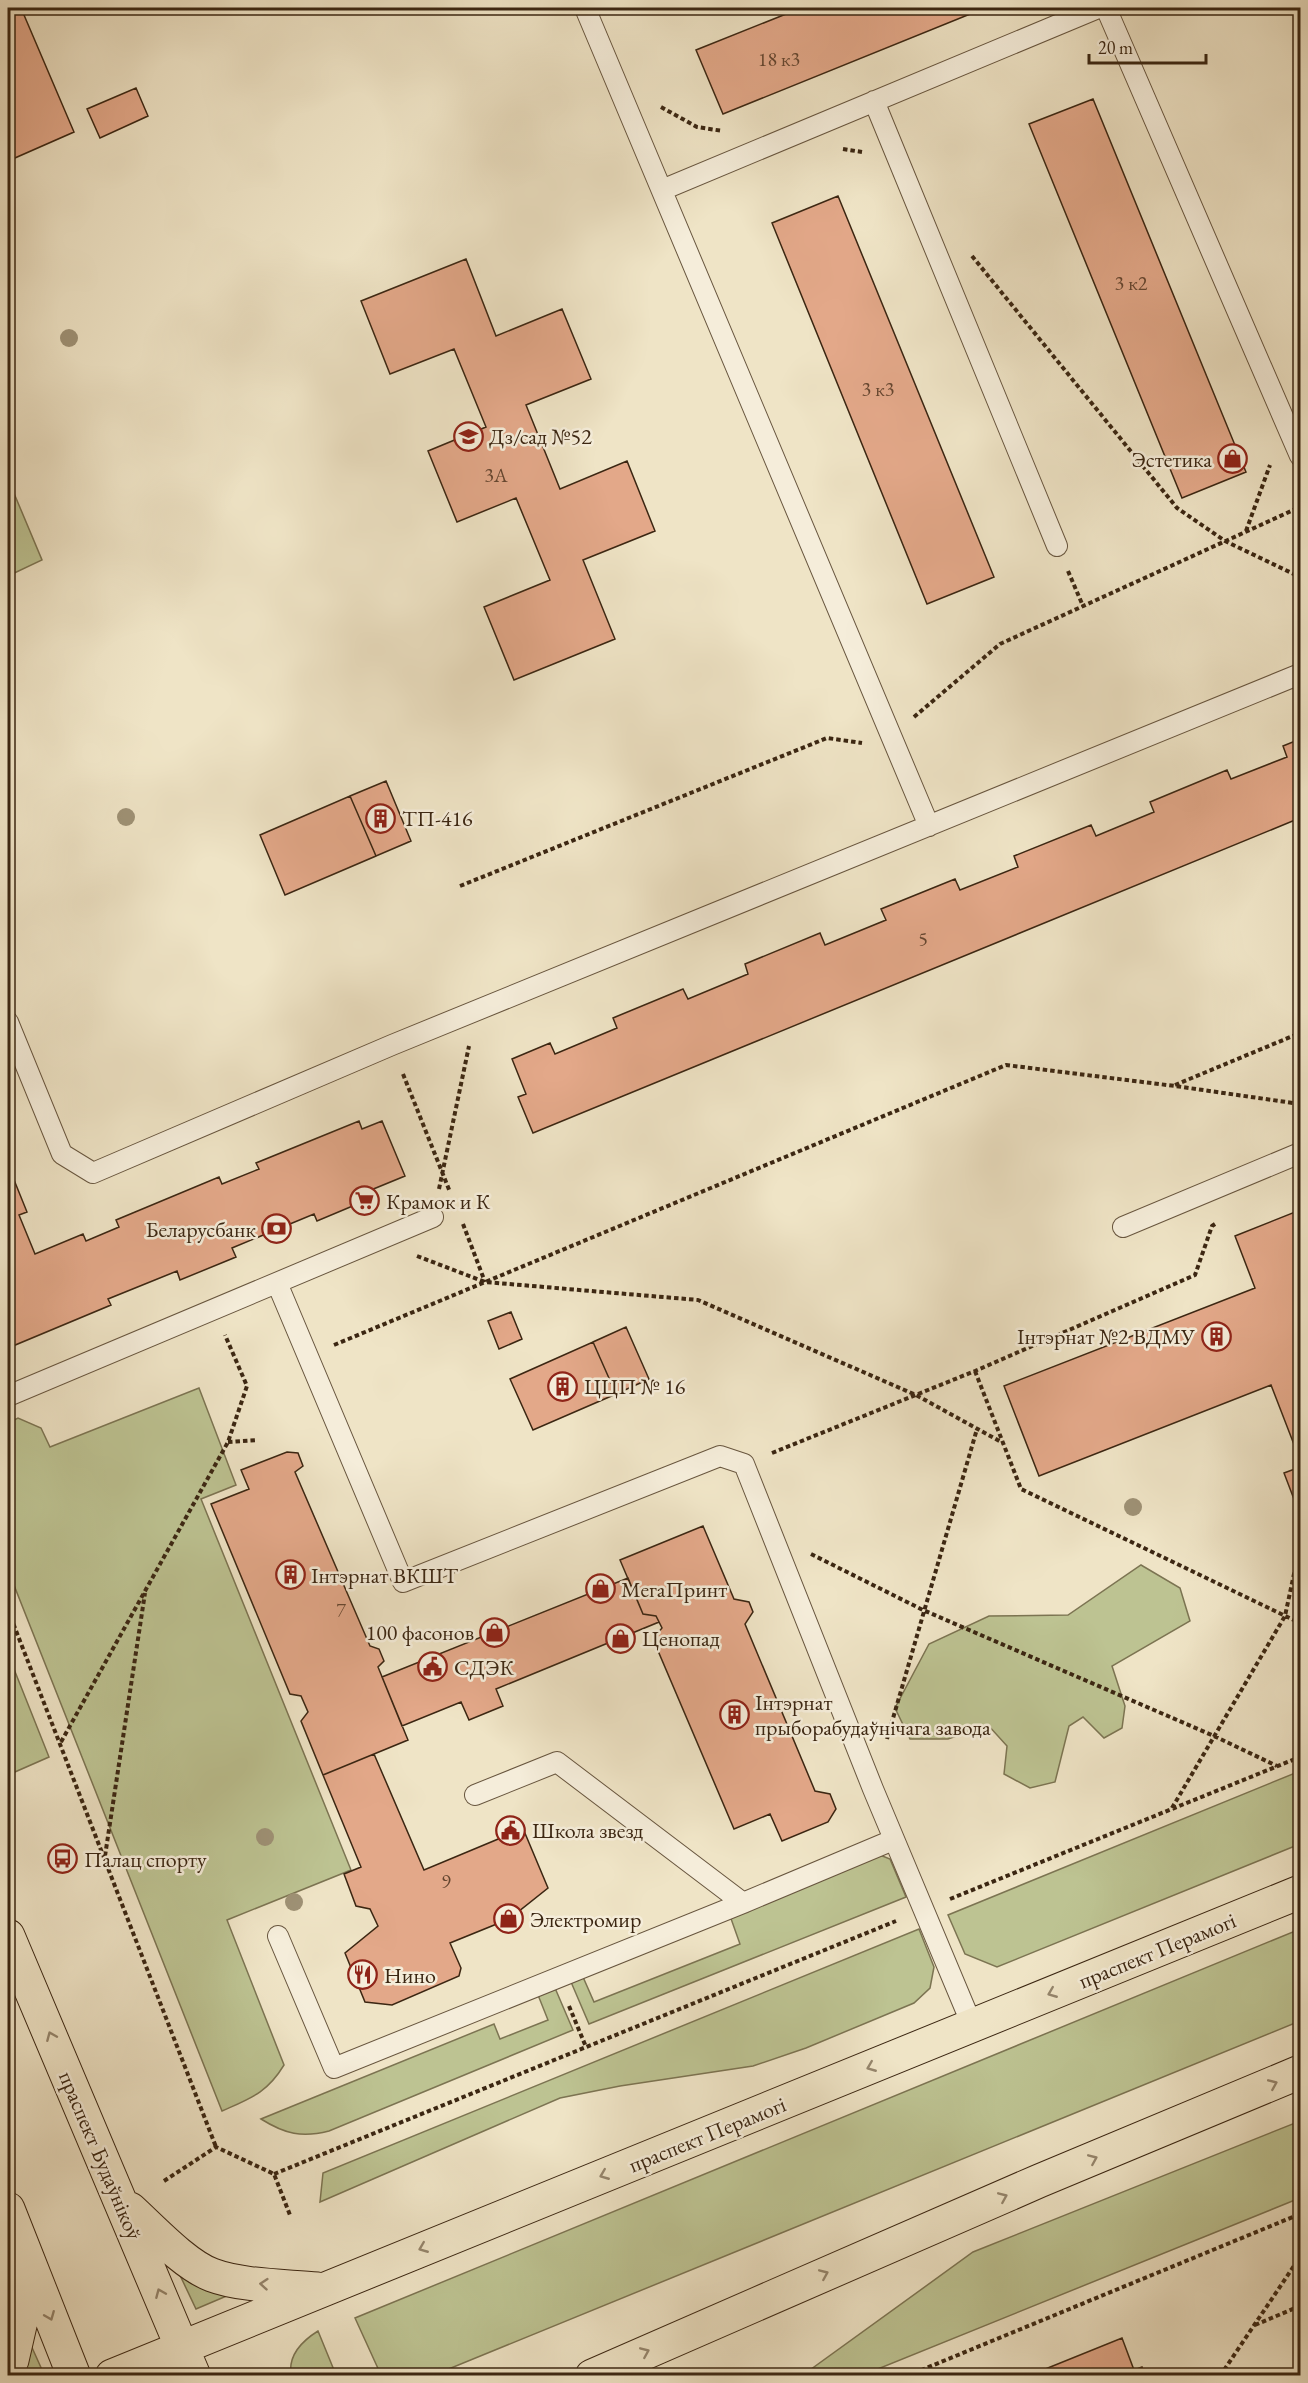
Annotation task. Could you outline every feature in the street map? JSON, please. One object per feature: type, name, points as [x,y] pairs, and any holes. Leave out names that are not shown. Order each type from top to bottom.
[{"type":"main road","name":"праспект Перамогі","points":[[112,2376],[188,2361],[322,2289],[1295,1896]]},
{"type":"main road","name":"праспект Будаўнікоў","points":[[8,1936],[188,2361]]},
{"type":"main road","points":[[592,2376],[1039,2181],[1300,2072]]},
{"type":"main road","points":[[120,2200],[175,2252],[212,2275],[254,2284],[322,2289]]},
{"type":"main road","points":[[8,2209],[75,2376]]},
{"type":"main road","points":[[8,2368],[23,2312],[20,2242]]},
{"type":"lane","points":[[585,8],[929,826]]},
{"type":"lane","points":[[662,190],[1098,8]]},
{"type":"lane","points":[[1106,8],[1300,456]]},
{"type":"lane","points":[[874,101],[1058,546]]},
{"type":"lane","points":[[8,1022],[62,1154],[93,1173],[392,1045],[1300,674]]},
{"type":"lane","points":[[1123,1227],[1300,1153]]},
{"type":"lane","points":[[8,1396],[433,1217]]},
{"type":"lane","points":[[277,1283],[404,1582],[720,1456],[744,1464],[893,1840],[972,2025]]},
{"type":"lane","points":[[475,1795],[556,1762],[742,1904]]},
{"type":"lane","points":[[278,1936],[334,2068],[742,1904],[893,1840]]},
{"type":"path","points":[[460,886],[827,738],[873,745],[891,736],[1000,644],[1300,507]]},
{"type":"path","points":[[1225,541],[1300,577]]},
{"type":"path","points":[[1058,546],[1083,606]]},
{"type":"path","points":[[433,1217],[477,1011]]},
{"type":"path","points":[[1175,1086],[1300,1033]]},
{"type":"path","points":[[392,1045],[451,1194]]},
{"type":"path","points":[[308,1356],[1006,1065],[1300,1104]]},
{"type":"path","points":[[459,1216],[485,1282]]},
{"type":"path","points":[[744,1464],[975,1371],[1195,1275],[1212,1226],[1222,1221]]},
{"type":"path","points":[[378,1240],[485,1282],[698,1300],[916,1395],[1003,1443]]},
{"type":"path","points":[[61,1743],[228,1442],[247,1386],[214,1309]]},
{"type":"path","points":[[975,1371],[1021,1490],[1300,1623]]},
{"type":"path","points":[[873,1789],[977,1429]]},
{"type":"path","points":[[228,1442],[257,1440]]},
{"type":"path","points":[[772,1534],[923,1610],[1214,1736],[1277,1766]]},
{"type":"path","points":[[1172,1809],[1285,1616],[1300,1546]]},
{"type":"path","points":[[105,1857],[146,1590]]},
{"type":"path","points":[[8,1610],[216,2147],[274,2175],[290,2215]]},
{"type":"path","points":[[274,2175],[1300,1757]]},
{"type":"path","points":[[569,2007],[586,2047]]},
{"type":"path","points":[[164,2181],[216,2147]]},
{"type":"path","points":[[907,2376],[1300,2214]]},
{"type":"path","points":[[1220,2376],[1300,2257]]},
{"type":"path","points":[[1254,2326],[1300,2306]]},
{"type":"green space","points":[[8,479],[42,560],[8,576]]},
{"type":"green space","points":[[199,1388],[236,1485],[201,1499],[351,1870],[227,1920],[284,2065],[265,2088],[222,2111],[8,1570],[8,1423],[18,1418],[41,1428],[50,1447]]},
{"type":"green space","points":[[1141,1565],[1180,1588],[1190,1621],[1112,1666],[1125,1706],[1122,1728],[1104,1738],[1083,1717],[1069,1726],[1055,1782],[1030,1788],[1004,1774],[1007,1746],[988,1725],[948,1739],[910,1739],[895,1708],[929,1644],[989,1616],[1068,1615]]},
{"type":"green space","points":[[8,1654],[49,1757],[8,1775]]},
{"type":"green space","points":[[1300,1771],[1300,1844],[997,1967],[965,1954],[948,1915]]},
{"type":"green space","points":[[880,1855],[890,1859],[906,1897],[589,2024],[571,1982],[583,1977],[594,2002],[740,1944],[729,1913]]},
{"type":"green space","points":[[919,1929],[934,1967],[930,1988],[914,2003],[806,2048],[753,2066],[620,2086],[560,2098],[320,2202],[323,2173]]},
{"type":"green space","points":[[1300,1929],[1300,2021],[434,2375],[381,2375],[355,2318]]},
{"type":"green space","points":[[555,1988],[573,2030],[329,2131],[310,2134],[294,2133],[261,2119],[494,2024],[500,2039],[548,2020],[538,1995]]},
{"type":"green space","points":[[1300,2121],[1300,2198],[863,2375],[803,2375],[973,2252]]},
{"type":"green space","points":[[177,2269],[236,2292],[196,2309]]},
{"type":"green space","points":[[318,2331],[336,2375],[291,2375],[292,2361],[297,2349]]},
{"type":"green space","points":[[25,2332],[43,2372],[34,2375],[12,2376]]},
{"type":"building","points":[[8,8],[21,8],[74,132],[8,161]]},
{"type":"building","points":[[801,8],[985,8],[723,114],[696,50]]},
{"type":"building","points":[[136,88],[148,116],[100,138],[87,109]]},
{"type":"building","points":[[1093,99],[1246,472],[1182,498],[1029,124]]},
{"type":"building","points":[[838,196],[994,577],[927,604],[772,223]]},
{"type":"building","points":[[466,259],[496,336],[562,309],[591,379],[526,405],[560,489],[627,461],[655,531],[583,560],[615,639],[514,680],[484,607],[550,580],[516,498],[457,522],[428,451],[486,427],[454,349],[390,374],[361,301]]},
{"type":"building","points":[[1300,739],[1300,818],[533,1133],[518,1097],[526,1094],[512,1059],[550,1043],[555,1054],[617,1028],[613,1018],[683,989],[688,999],[748,974],[745,964],[820,933],[825,945],[886,920],[881,909],[955,879],[960,890],[1018,867],[1014,856],[1091,825],[1096,836],[1154,812],[1150,802],[1227,770],[1231,779],[1287,757],[1283,746]]},
{"type":"building","name":"ТП-416","points":[[386,781],[411,841],[376,856],[350,796]]},
{"type":"building","points":[[350,796],[376,856],[285,895],[260,835]]},
{"type":"building","points":[[359,1121],[362,1129],[382,1121],[405,1176],[371,1190],[374,1197],[317,1221],[314,1214],[232,1248],[236,1257],[180,1280],[177,1271],[108,1299],[111,1305],[8,1348],[8,1165],[27,1212],[19,1215],[35,1254],[83,1234],[86,1241],[119,1227],[116,1220],[219,1177],[222,1184],[259,1169],[256,1163]]},
{"type":"building","name":"Інтэрнат №2 ВДМУ","points":[[1300,1210],[1300,1460],[1271,1385],[1039,1476],[1004,1386],[1255,1288],[1235,1236]]},
{"type":"building","points":[[511,1312],[522,1339],[499,1349],[488,1321]]},
{"type":"building","points":[[626,1327],[649,1379],[616,1394],[593,1342]]},
{"type":"building","name":"ЦЦП № 16","points":[[593,1342],[616,1394],[533,1430],[510,1379]]},
{"type":"building","name":"Інтэрнат ВКШТ","points":[[287,1452],[298,1453],[303,1466],[295,1472],[370,1646],[379,1649],[384,1661],[378,1667],[408,1740],[323,1775],[301,1721],[308,1712],[301,1696],[290,1694],[211,1504],[249,1489],[241,1470]]},
{"type":"building","points":[[1300,1467],[1300,1515],[1284,1473]]},
{"type":"building","name":"Інтэрнат прыборабудаўнічага завода","points":[[703,1526],[734,1599],[749,1602],[753,1612],[745,1624],[815,1791],[830,1794],[836,1809],[828,1822],[782,1841],[770,1814],[734,1829],[653,1639],[662,1628],[656,1616],[643,1614],[620,1560]]},
{"type":"building","points":[[628,1578],[643,1614],[656,1616],[659,1622],[496,1689],[503,1706],[469,1720],[461,1702],[402,1726],[382,1677]]},
{"type":"building","points":[[374,1754],[424,1870],[503,1837],[499,1827],[519,1819],[548,1888],[509,1919],[450,1943],[461,1968],[459,1976],[392,2005],[365,2002],[345,1953],[378,1926],[370,1909],[356,1906],[344,1874],[361,1867],[323,1775]]},
{"type":"building","points":[[1122,2338],[1134,2370],[1142,2367],[1145,2376],[1028,2376]]},
{"type":"place","name":"Дз/сад №52","points":[[468,436]]},
{"type":"place","name":"Эстетика","points":[[1233,459]]},
{"type":"place","name":"ТП-416","points":[[381,818]]},
{"type":"place","name":"Крамок и К","points":[[365,1201]]},
{"type":"place","name":"Беларусбанк","points":[[277,1229]]},
{"type":"place","name":"Інтэрнат №2 ВДМУ","points":[[1216,1336]]},
{"type":"place","name":"ЦЦП № 16","points":[[563,1386]]},
{"type":"place","name":"Інтэрнат ВКШТ","points":[[290,1575]]},
{"type":"place","name":"МегаПринт","points":[[600,1589]]},
{"type":"place","name":"100 фасонов","points":[[495,1632]]},
{"type":"place","name":"Ценопад","points":[[621,1638]]},
{"type":"place","name":"СДЭК","points":[[433,1667]]},
{"type":"place","name":"Інтэрнат прыборабудаўнічага завода","points":[[734,1715]]},
{"type":"place","name":"Школа звезд","points":[[511,1830]]},
{"type":"place","name":"Палац спорту","points":[[63,1859]]},
{"type":"place","name":"Электромир","points":[[509,1919]]},
{"type":"place","name":"Нино","points":[[363,1975]]}]
